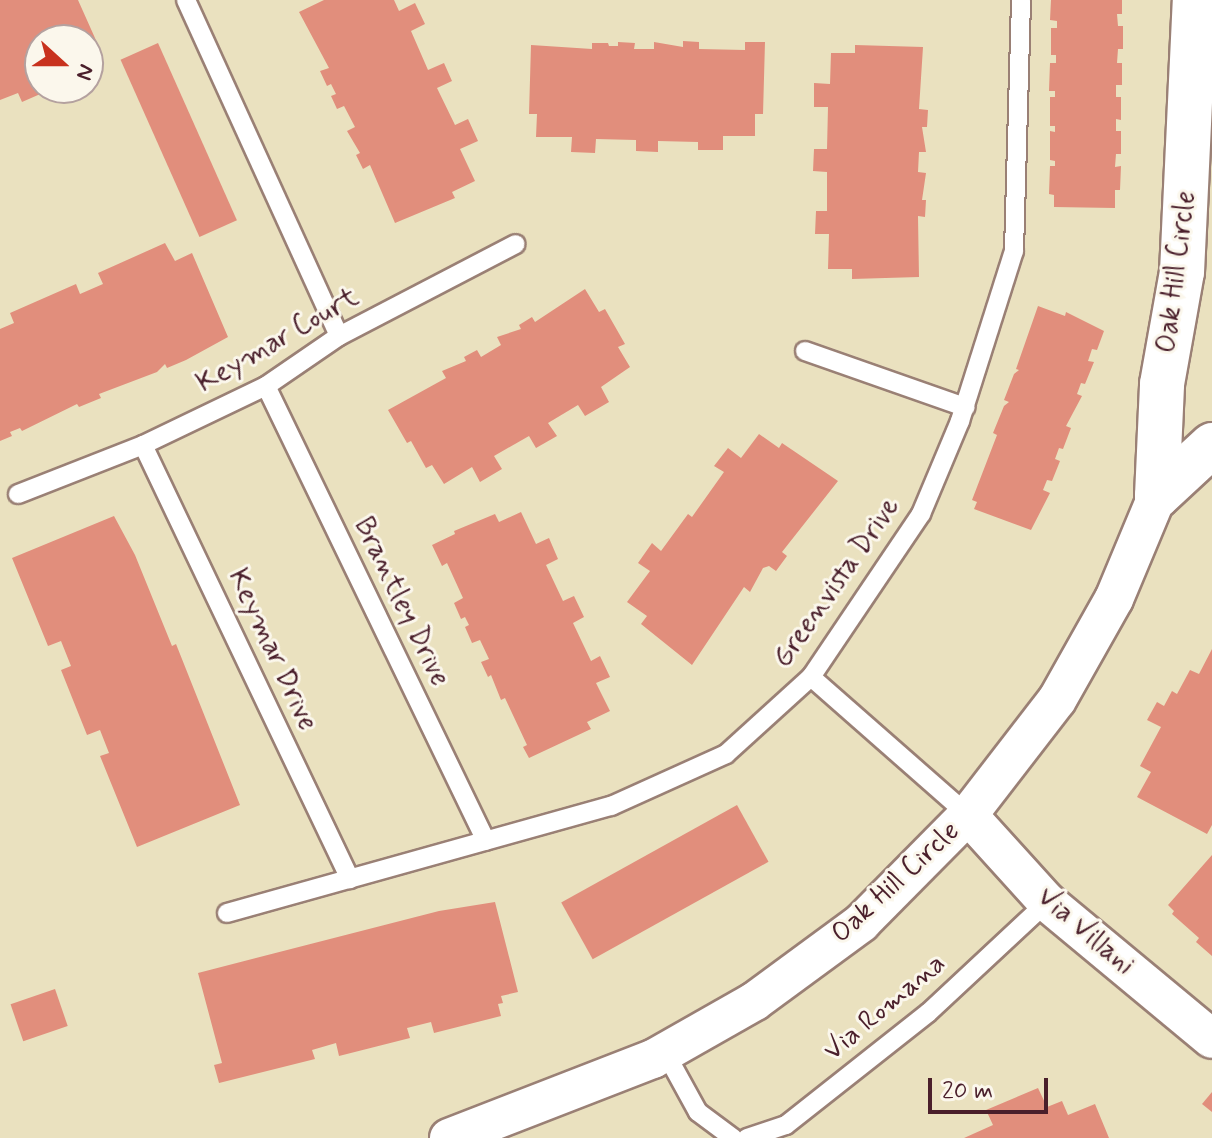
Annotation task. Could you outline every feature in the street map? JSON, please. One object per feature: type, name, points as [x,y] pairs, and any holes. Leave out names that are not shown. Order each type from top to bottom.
[{"type":"street","name":"Oak Hill Circle","points":[[449,1138],[626,1072],[755,1001],[861,923],[968,815],[1057,700],[1114,599],[1157,496],[1162,384],[1182,272],[1195,0]]},
{"type":"street","name":"Oak Hill Circle","points":[[1157,496],[1212,445]]},
{"type":"street","name":"Via Villani","points":[[968,815],[1047,902],[1212,1039]]},
{"type":"lane","points":[[186,0],[339,336]]},
{"type":"lane","name":"Greenvista Drive","points":[[227,913],[611,806],[726,754],[811,677],[921,514],[965,407],[1014,251],[1021,0]]},
{"type":"lane","name":"Keymar Court","points":[[18,494],[143,445],[266,386],[339,336],[516,244]]},
{"type":"lane","points":[[805,351],[965,407]]},
{"type":"lane","name":"Brantley Drive","points":[[266,386],[486,841]]},
{"type":"lane","name":"Keymar Drive","points":[[143,445],[350,879]]},
{"type":"lane","points":[[811,677],[968,815]]},
{"type":"lane","name":"Via Romana","points":[[747,1138],[786,1125],[928,1013],[1047,902]]},
{"type":"lane","points":[[665,1052],[698,1112],[733,1138]]},
{"type":"building","points":[[0,0],[78,0],[89,24],[24,24],[24,101],[18,93],[0,100]]},
{"type":"building","points":[[324,0],[394,0],[399,11],[415,3],[425,24],[411,31],[428,70],[444,63],[452,81],[437,88],[455,125],[468,119],[478,141],[460,149],[475,181],[452,192],[455,198],[395,223],[370,165],[363,169],[356,155],[360,153],[347,131],[355,127],[344,106],[337,109],[331,96],[336,94],[331,84],[327,86],[320,71],[329,68],[299,12]]},
{"type":"building","points":[[1051,0],[1122,0],[1122,14],[1117,14],[1118,26],[1123,26],[1123,49],[1118,49],[1117,63],[1122,63],[1122,85],[1116,85],[1116,97],[1121,97],[1121,120],[1116,119],[1116,131],[1121,131],[1121,154],[1116,154],[1115,167],[1121,166],[1120,190],[1115,190],[1115,208],[1054,207],[1054,195],[1049,194],[1050,166],[1055,166],[1055,161],[1050,160],[1050,131],[1055,132],[1055,126],[1050,126],[1050,97],[1055,97],[1055,91],[1049,91],[1050,63],[1056,63],[1056,55],[1051,55],[1051,28],[1057,28],[1057,21],[1050,20]]},
{"type":"building","points":[[683,41],[699,42],[699,49],[745,50],[745,42],[765,42],[763,114],[755,114],[755,136],[723,136],[723,150],[698,150],[698,142],[658,141],[658,152],[636,151],[636,140],[596,139],[595,153],[571,152],[572,137],[536,137],[537,114],[529,114],[531,45],[592,49],[592,43],[618,46],[618,42],[635,43],[634,49],[654,49],[654,42],[683,47]]},
{"type":"building","points":[[158,43],[237,220],[199,237],[121,60]]},
{"type":"building","points":[[855,45],[923,47],[919,109],[928,110],[927,127],[922,127],[926,152],[919,152],[918,172],[926,173],[922,200],[926,200],[925,217],[918,216],[919,277],[852,279],[852,269],[828,269],[829,234],[815,234],[816,211],[827,211],[827,172],[813,171],[814,149],[827,149],[828,107],[814,107],[814,83],[830,84],[831,53],[855,53]]},
{"type":"building","points":[[165,243],[175,261],[192,253],[228,337],[186,360],[167,368],[165,364],[157,372],[99,394],[101,398],[79,407],[77,404],[22,431],[20,428],[10,432],[12,436],[0,441],[0,329],[14,323],[10,313],[76,284],[80,294],[103,284],[98,273]]},
{"type":"building","points":[[585,289],[599,312],[605,309],[625,344],[618,347],[630,367],[601,387],[609,402],[585,416],[578,405],[548,423],[557,436],[536,448],[529,436],[494,456],[502,469],[480,482],[472,467],[444,484],[432,465],[426,468],[411,441],[407,443],[388,410],[446,378],[442,371],[466,361],[464,357],[477,350],[481,357],[501,345],[497,337],[521,329],[519,325],[532,317],[535,322]]},
{"type":"building","points":[[1038,306],[1065,316],[1066,312],[1104,331],[1097,350],[1092,349],[1088,361],[1094,362],[1085,384],[1081,383],[1077,394],[1082,396],[1066,426],[1071,428],[1063,449],[1059,448],[1055,459],[1060,461],[1052,481],[1047,480],[1043,490],[1050,493],[1031,530],[974,509],[977,502],[972,500],[997,435],[993,433],[1004,406],[1009,402],[1004,400],[1014,374],[1019,370],[1016,369]]},
{"type":"building","points":[[759,434],[779,448],[782,443],[838,481],[782,552],[787,556],[776,571],[769,566],[763,568],[750,592],[744,587],[692,665],[641,624],[647,616],[627,602],[650,571],[638,563],[652,543],[661,551],[688,514],[692,517],[724,472],[714,466],[728,448],[741,458]]},
{"type":"building","points":[[521,512],[536,544],[549,538],[558,559],[546,565],[563,601],[574,596],[584,617],[573,623],[591,661],[600,656],[610,677],[596,683],[610,711],[587,722],[591,729],[529,758],[523,747],[527,745],[505,698],[501,700],[491,675],[488,677],[481,662],[489,659],[480,640],[472,643],[465,627],[469,625],[465,617],[461,619],[454,603],[463,598],[447,563],[442,566],[432,545],[455,534],[454,531],[495,514],[499,522]]},
{"type":"building","points":[[114,516],[135,555],[172,646],[176,644],[240,805],[137,847],[100,756],[109,753],[100,730],[87,735],[61,670],[71,666],[61,641],[48,646],[12,558]]},
{"type":"building","points":[[1212,649],[1212,825],[1207,834],[1137,797],[1151,772],[1140,766],[1161,727],[1147,720],[1157,702],[1164,706],[1172,691],[1177,694],[1190,670],[1199,674]]},
{"type":"building","points":[[737,805],[769,862],[593,959],[561,902]]},
{"type":"building","points":[[1212,855],[1212,956],[1196,942],[1199,938],[1172,914],[1174,911],[1168,905]]},
{"type":"building","points":[[495,902],[518,992],[501,996],[503,1003],[498,1004],[501,1016],[434,1033],[431,1022],[407,1028],[410,1038],[339,1056],[336,1043],[312,1050],[315,1059],[219,1083],[214,1065],[222,1063],[198,973],[439,911]]},
{"type":"building","points":[[55,989],[68,1026],[23,1041],[11,1004]]},
{"type":"building","points":[[1038,1088],[1047,1107],[1062,1101],[1068,1115],[1095,1104],[1109,1138],[964,1138],[993,1125],[986,1110]]},
{"type":"building","points":[[1212,1092],[1212,1112],[1202,1104]]}]
